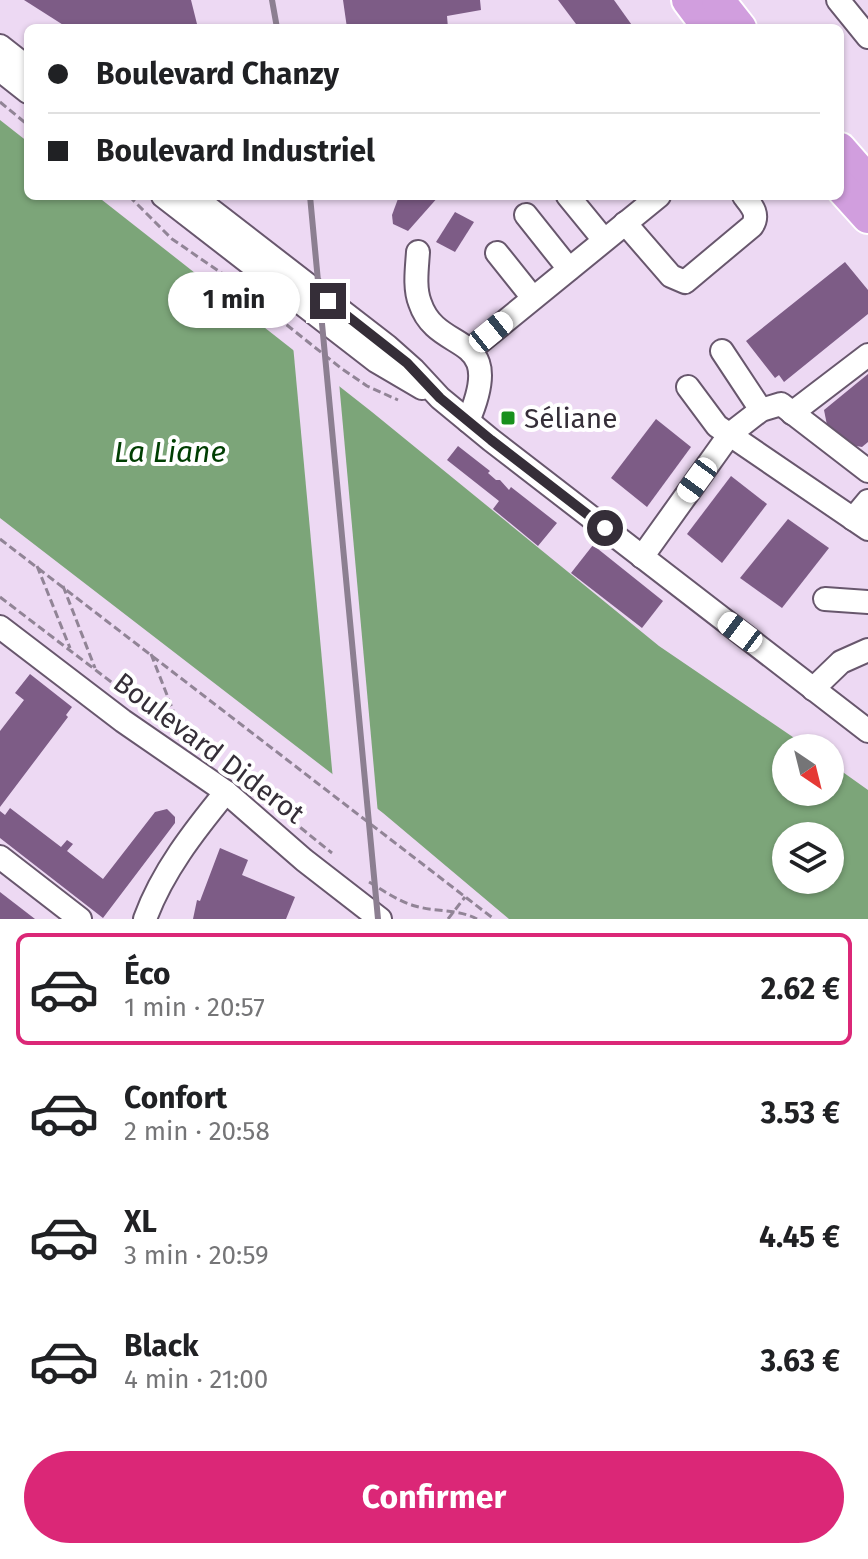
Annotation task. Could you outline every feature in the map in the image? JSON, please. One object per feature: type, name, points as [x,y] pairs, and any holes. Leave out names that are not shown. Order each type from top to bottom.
[{"type":"highway","points":[[688,0],[706,24]]},
{"type":"highway","points":[[718,0],[737,24]]},
{"type":"highway","points":[[844,154],[868,181]]},
{"type":"highway","points":[[844,190],[868,217]]},
{"type":"street","points":[[838,0],[868,37]]},
{"type":"street","points":[[0,46],[24,65]]},
{"type":"street","points":[[0,70],[24,89]]},
{"type":"street","points":[[168,200],[376,361],[440,398]]},
{"type":"street","points":[[198,200],[387,346],[468,421],[813,689],[865,723]]},
{"type":"street","points":[[571,200],[604,240]]},
{"type":"street","points":[[470,350],[604,240],[631,210],[651,200]]},
{"type":"street","points":[[631,210],[671,276],[685,282],[752,226],[755,212],[747,200]]},
{"type":"street","points":[[526,215],[569,269]]},
{"type":"street","points":[[418,252],[417,292],[423,311],[436,326],[470,350],[477,361],[480,395],[468,421]]},
{"type":"street","points":[[497,253],[533,298]]},
{"type":"street","points":[[722,351],[761,410]]},
{"type":"street","points":[[792,413],[868,355]]},
{"type":"street","points":[[688,387],[717,426],[860,524],[868,501]]},
{"type":"street","points":[[642,557],[730,434],[761,410],[781,404],[868,471]]},
{"type":"street","points":[[825,599],[868,602]]},
{"type":"street","name":"Boulevard Diderot","points":[[0,627],[123,721],[226,792],[380,919]]},
{"type":"street","points":[[813,689],[841,662],[868,650]]},
{"type":"street","points":[[145,919],[156,891],[170,868],[226,792]]},
{"type":"street","points":[[0,857],[80,919]]},
{"type":"path","points":[[0,102],[24,122]]},
{"type":"path","points":[[133,200],[180,245],[223,274],[342,369],[367,386],[407,403]]},
{"type":"path","points":[[0,539],[494,919]]},
{"type":"path","points":[[37,566],[71,652]]},
{"type":"path","points":[[63,586],[96,672]]},
{"type":"path","points":[[151,654],[183,736]]},
{"type":"path","points":[[448,919],[465,896]]},
{"type":"water","name":"La Liane","points":[[0,120],[24,139],[24,200],[102,200],[372,412],[659,646],[788,734],[772,734],[772,806],[844,806],[844,773],[868,790],[868,919],[509,919],[383,813],[0,518]]},
{"type":"pier","points":[[293,345],[339,382],[378,814],[333,780]]},
{"type":"building","points":[[24,0],[191,0],[197,24],[62,24]]},
{"type":"building","points":[[343,0],[480,0],[481,10],[447,16],[448,24],[346,24]]},
{"type":"building","points":[[558,0],[614,0],[631,24],[576,24]]},
{"type":"building","points":[[398,200],[435,200],[408,231],[393,224],[392,215]]},
{"type":"building","points":[[455,212],[474,222],[455,252],[436,242]]},
{"type":"building","points":[[845,262],[868,290],[868,314],[784,382],[779,375],[775,378],[746,341]]},
{"type":"building","points":[[868,374],[868,442],[862,447],[851,445],[827,425],[824,410]]},
{"type":"building","points":[[656,419],[691,447],[647,507],[611,478]]},
{"type":"building","points":[[458,446],[490,471],[488,473],[496,480],[500,480],[509,490],[511,487],[557,523],[538,546],[493,509],[499,501],[447,460]]},
{"type":"building","points":[[731,476],[767,504],[722,563],[687,534]]},
{"type":"building","points":[[788,519],[829,548],[782,608],[740,578]]},
{"type":"building","points":[[593,545],[663,601],[642,628],[571,573]]},
{"type":"building","points":[[30,674],[72,707],[66,715],[68,717],[0,807],[0,731],[24,700],[15,693]]},
{"type":"building","points":[[10,808],[61,847],[67,840],[73,844],[67,851],[103,879],[155,812],[167,809],[175,817],[175,823],[103,918],[0,838],[0,811],[5,815]]},
{"type":"building","points":[[220,848],[248,860],[242,875],[295,897],[286,919],[193,919],[197,900],[200,901]]},
{"type":"building","points":[[0,892],[35,919],[0,919]]},
{"type":"railway","points":[[272,0],[276,24]]},
{"type":"railway","points":[[310,200],[378,919]]},
{"type":"place","name":"Séliane","points":[[508,418]]},
{"type":"route","points":[[328,301],[407,363],[440,398],[491,440],[605,528]]}]
